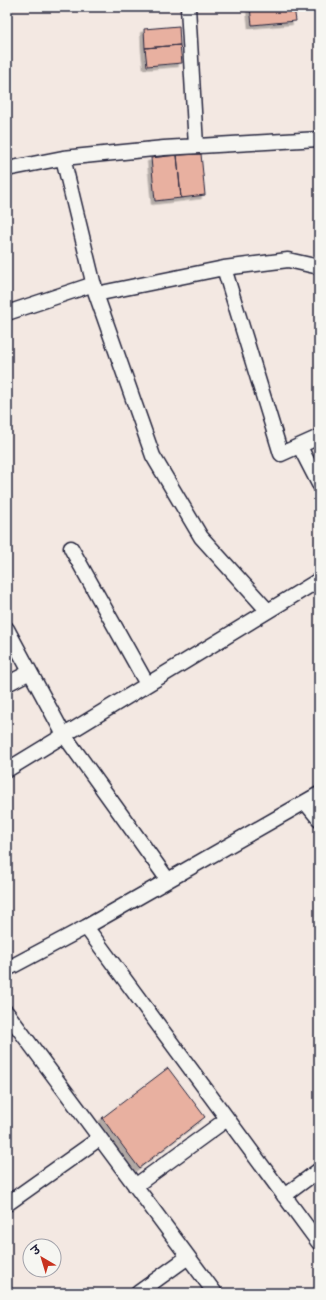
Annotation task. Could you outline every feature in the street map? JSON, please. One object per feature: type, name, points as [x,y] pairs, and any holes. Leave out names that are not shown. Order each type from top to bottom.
[{"type":"street","points":[[188,7],[196,146]]},
{"type":"street","points":[[7,169],[63,158],[196,146],[319,139]]},
{"type":"street","points":[[63,158],[95,289],[153,456],[201,537],[268,611]]},
{"type":"street","points":[[7,313],[95,289],[224,268],[288,260],[319,267]]},
{"type":"street","points":[[224,268],[281,454],[319,437]]},
{"type":"street","points":[[300,446],[319,484]]},
{"type":"street","points":[[71,548],[147,684]]},
{"type":"street","points":[[7,770],[319,580]]},
{"type":"street","points":[[7,629],[64,735],[168,880]]},
{"type":"street","points":[[7,684],[30,672]]},
{"type":"street","points":[[7,969],[86,927],[319,794]]},
{"type":"street","points":[[305,802],[319,819]]},
{"type":"street","points":[[86,927],[319,1243]]},
{"type":"street","points":[[9,1019],[100,1138],[215,1293]]},
{"type":"street","points":[[135,1186],[227,1119]]},
{"type":"street","points":[[7,1204],[100,1138]]},
{"type":"street","points":[[284,1196],[319,1170]]},
{"type":"street","points":[[138,1293],[188,1257]]},
{"type":"building","points":[[250,7],[294,7],[296,21],[252,25]]},
{"type":"building","points":[[179,26],[180,45],[145,48],[144,29]]},
{"type":"building","points":[[180,45],[182,63],[147,66],[145,48]]},
{"type":"building","points":[[201,154],[205,195],[181,198],[177,155]]},
{"type":"building","points":[[177,155],[181,198],[155,201],[151,158]]},
{"type":"building","points":[[168,1068],[205,1117],[139,1168],[102,1118]]}]
